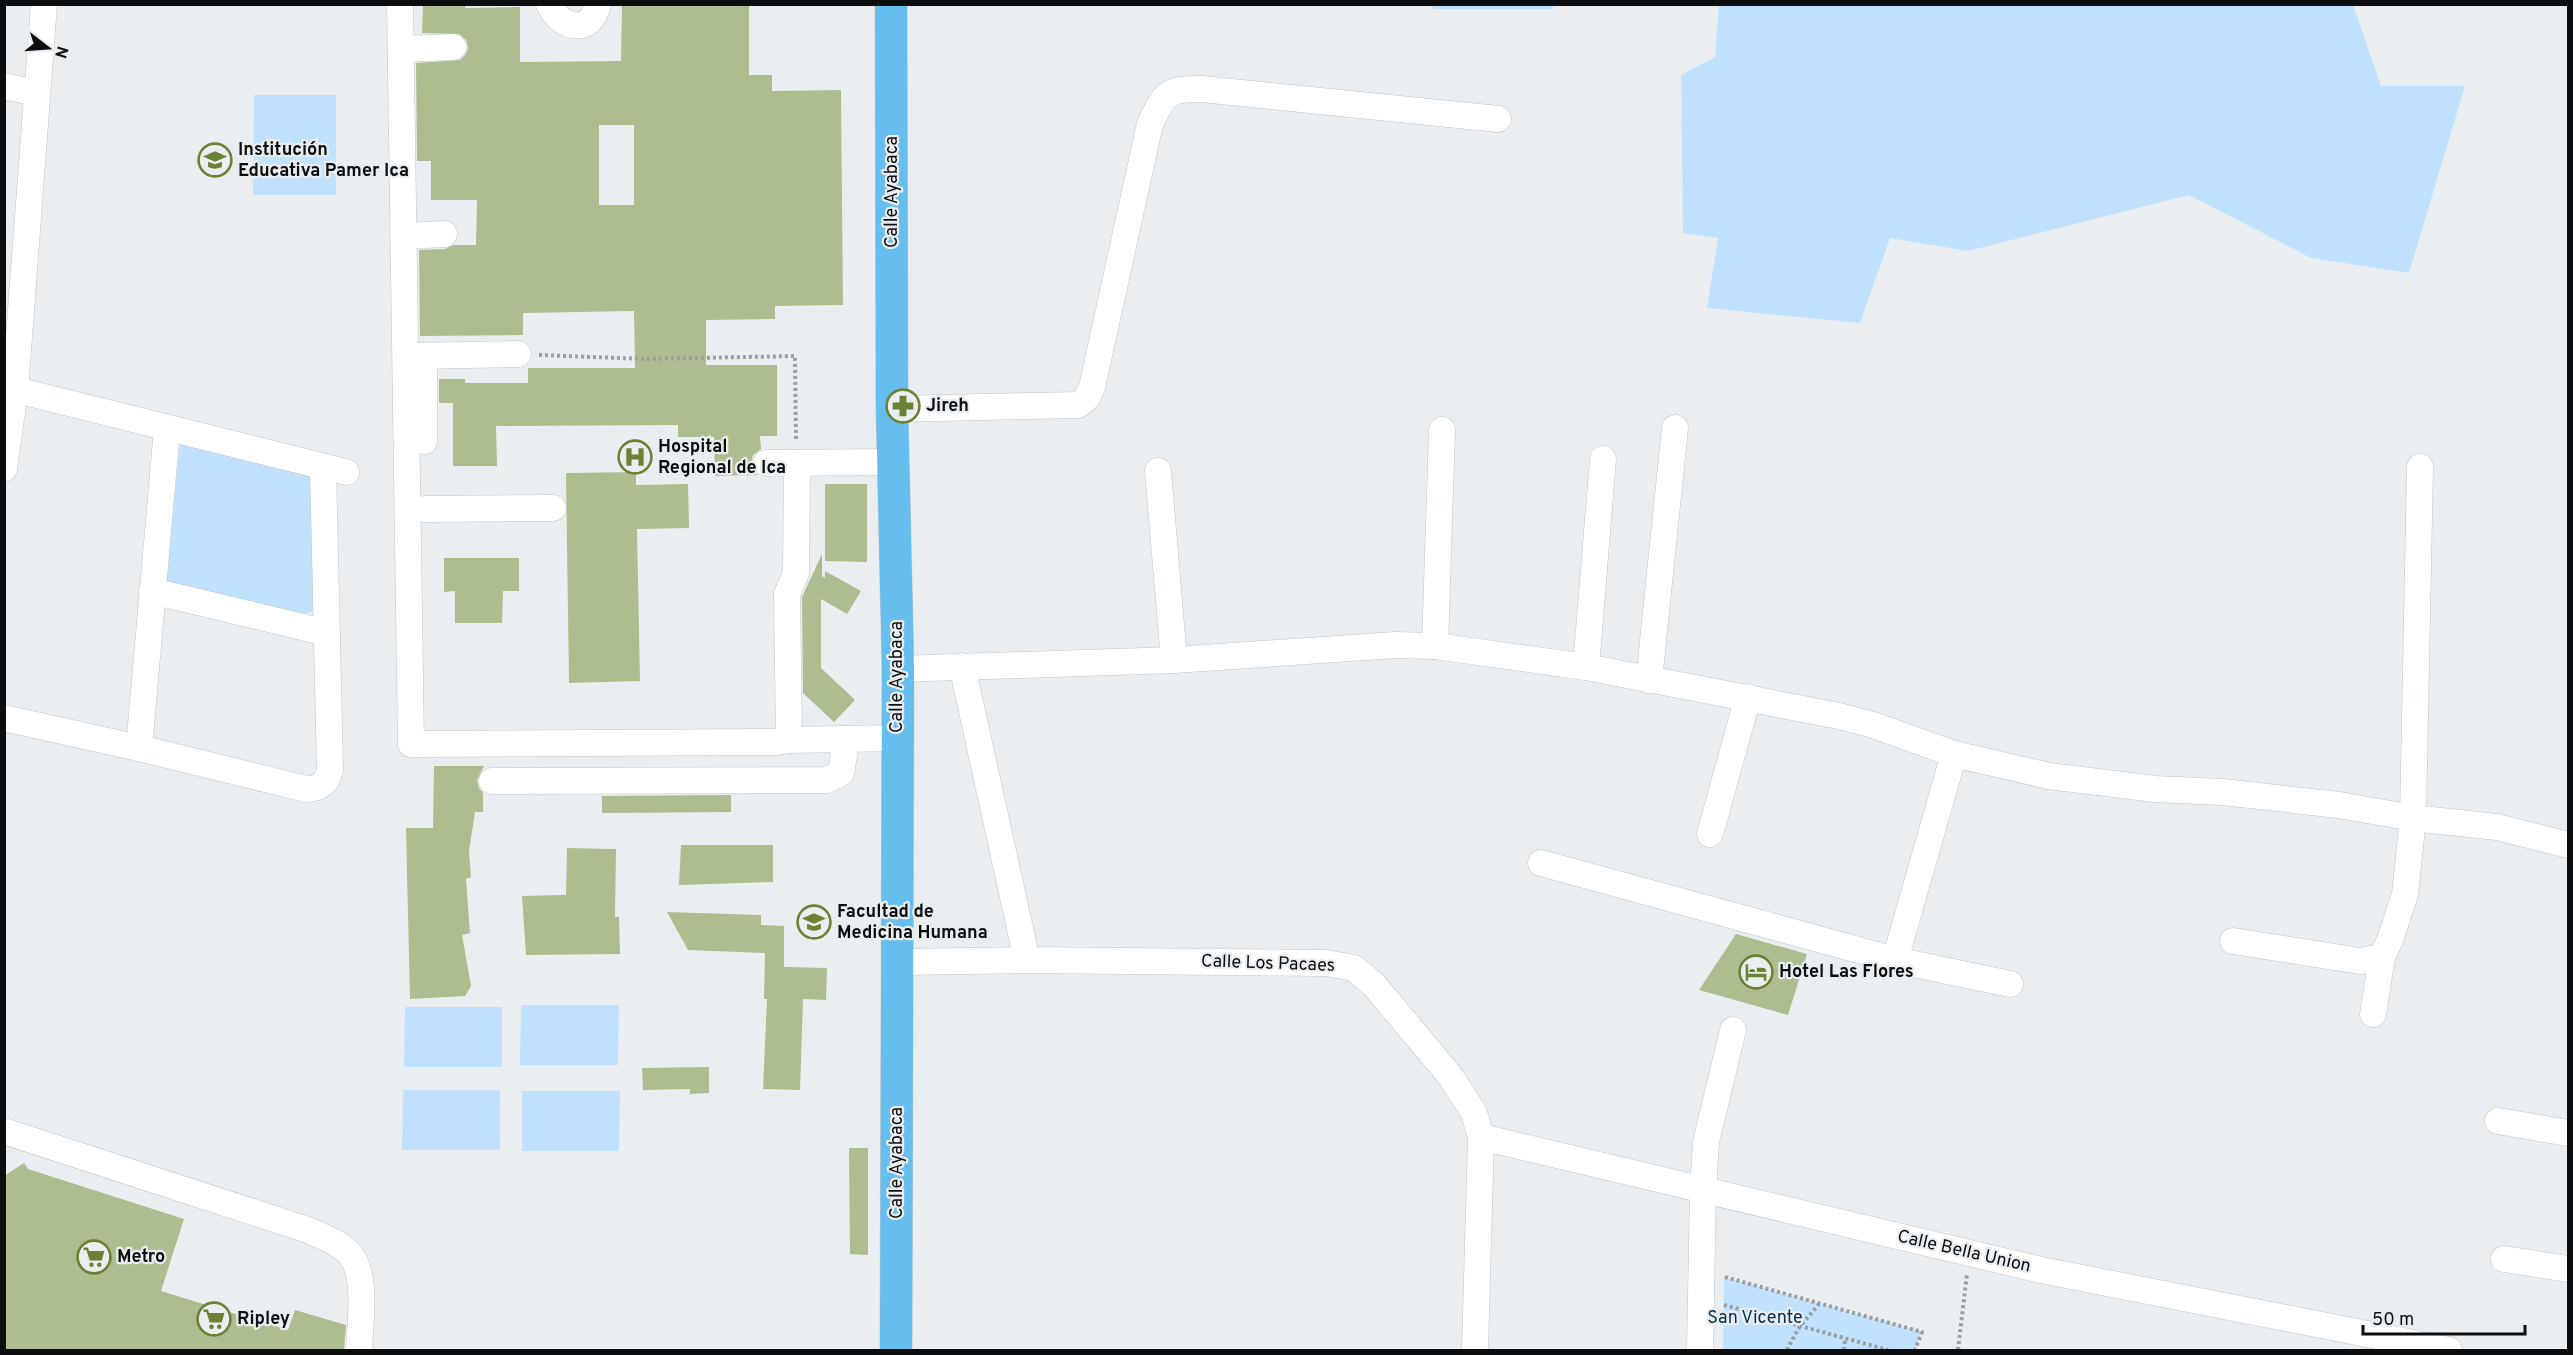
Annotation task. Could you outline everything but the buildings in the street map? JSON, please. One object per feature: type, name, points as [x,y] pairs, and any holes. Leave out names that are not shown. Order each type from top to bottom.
[{"type":"main road","name":"Calle Ayabaca","points":[[891,4],[892,409],[898,669],[896,1350]]},
{"type":"street","points":[[4,468],[10,389],[15,228],[36,93],[44,4]]},
{"type":"street","points":[[400,4],[404,236],[424,509],[427,744]]},
{"type":"street","points":[[549,4],[556,18],[572,25],[589,21],[595,15],[598,4]]},
{"type":"street","points":[[401,49],[453,47]]},
{"type":"street","points":[[4,86],[36,93]]},
{"type":"street","points":[[892,409],[1078,405],[1087,398],[1092,387],[1150,124],[1161,101],[1177,89],[1202,89],[1498,119]]},
{"type":"street","points":[[404,236],[444,234]]},
{"type":"street","points":[[414,356],[518,354]]},
{"type":"street","points":[[414,356],[411,744],[777,742],[898,738]]},
{"type":"street","points":[[4,718],[140,748],[306,789],[319,787],[328,777],[330,770],[327,633],[334,469],[10,389]]},
{"type":"street","points":[[1649,680],[1675,428]]},
{"type":"street","points":[[140,748],[167,429]]},
{"type":"street","points":[[1435,646],[1442,430]]},
{"type":"street","points":[[1586,667],[1603,459]]},
{"type":"street","points":[[766,463],[894,462]]},
{"type":"street","points":[[789,740],[787,594],[796,573],[796,463]]},
{"type":"street","points":[[2373,1014],[2382,957],[2405,894],[2413,818],[2420,467]]},
{"type":"street","points":[[1158,471],[1174,660]]},
{"type":"street","points":[[424,509],[553,508]]},
{"type":"street","points":[[152,591],[327,633]]},
{"type":"street","points":[[898,669],[1174,660],[1395,645],[1435,646],[1586,667],[1748,697],[1874,725],[1954,753],[2049,776],[2156,789],[2223,792],[2327,804],[2413,818],[2497,827],[2568,845]]},
{"type":"street","points":[[962,666],[1027,960]]},
{"type":"street","points":[[1710,834],[1748,697]]},
{"type":"street","points":[[507,744],[499,781],[827,780],[841,772],[844,755],[842,739]]},
{"type":"street","points":[[632,743],[632,782]]},
{"type":"street","points":[[1895,960],[1954,753]]},
{"type":"street","points":[[1541,863],[1895,960],[2010,984]]},
{"type":"street","points":[[2233,941],[2360,961],[2382,957]]},
{"type":"street","name":"Calle Los Pacaes","points":[[897,962],[1027,960],[1326,963],[1354,968],[1374,985],[1451,1077],[1474,1113],[1481,1137],[1474,1350]]},
{"type":"street","points":[[1700,1350],[1702,1191],[1706,1142],[1733,1030]]},
{"type":"street","points":[[2498,1121],[2568,1133]]},
{"type":"street","points":[[4,1131],[308,1230],[343,1248],[352,1257],[361,1281],[359,1350]]},
{"type":"street","name":"Calle Bella Union","points":[[1481,1137],[2041,1270],[2449,1350]]},
{"type":"street","points":[[2504,1259],[2568,1269]]},
{"type":"path","points":[[518,354],[646,359],[795,356],[796,463]]},
{"type":"path","points":[[1958,1350],[1969,1253]]},
{"type":"path","points":[[1724,1286],[1724,1277],[1922,1332],[1915,1350]]},
{"type":"path","points":[[1723,1316],[1724,1296]]},
{"type":"path","points":[[1787,1350],[1800,1326],[1819,1304]]},
{"type":"path","points":[[1724,1305],[1888,1350]]},
{"type":"path","points":[[1844,1350],[1845,1339]]},
{"type":"green space","points":[[1432,4],[1553,5],[1553,9],[1433,9]]},
{"type":"green space","points":[[1719,5],[2353,5],[2381,86],[2465,86],[2409,273],[2311,258],[2189,195],[1968,251],[1890,238],[1860,323],[1707,308],[1718,238],[1683,233],[1681,75],[1715,57]]},
{"type":"green space","points":[[254,95],[336,95],[336,195],[253,195]]},
{"type":"green space","points":[[181,436],[310,468],[314,605],[312,611],[305,614],[165,581]]},
{"type":"green space","points":[[521,1005],[619,1005],[618,1065],[520,1065]]},
{"type":"green space","points":[[405,1007],[502,1007],[502,1067],[404,1067]]},
{"type":"green space","points":[[403,1090],[500,1090],[500,1150],[402,1150]]},
{"type":"green space","points":[[522,1091],[620,1091],[619,1151],[522,1151]]},
{"type":"green space","name":"San Vicente","points":[[1724,1277],[1922,1332],[1915,1350],[1723,1350]]},
{"type":"place","name":"Institución Educativa Pamer Ica","points":[[215,160]]},
{"type":"place","name":"Jireh","points":[[903,406]]},
{"type":"place","name":"Hospital Regional de Ica","points":[[635,457]]},
{"type":"place","name":"Facultad de Medicina Humana","points":[[814,922]]},
{"type":"place","name":"Hotel Las Flores","points":[[1756,972]]},
{"type":"place","name":"Metro","points":[[94,1257]]},
{"type":"place","name":"Ripley","points":[[214,1319]]}]
